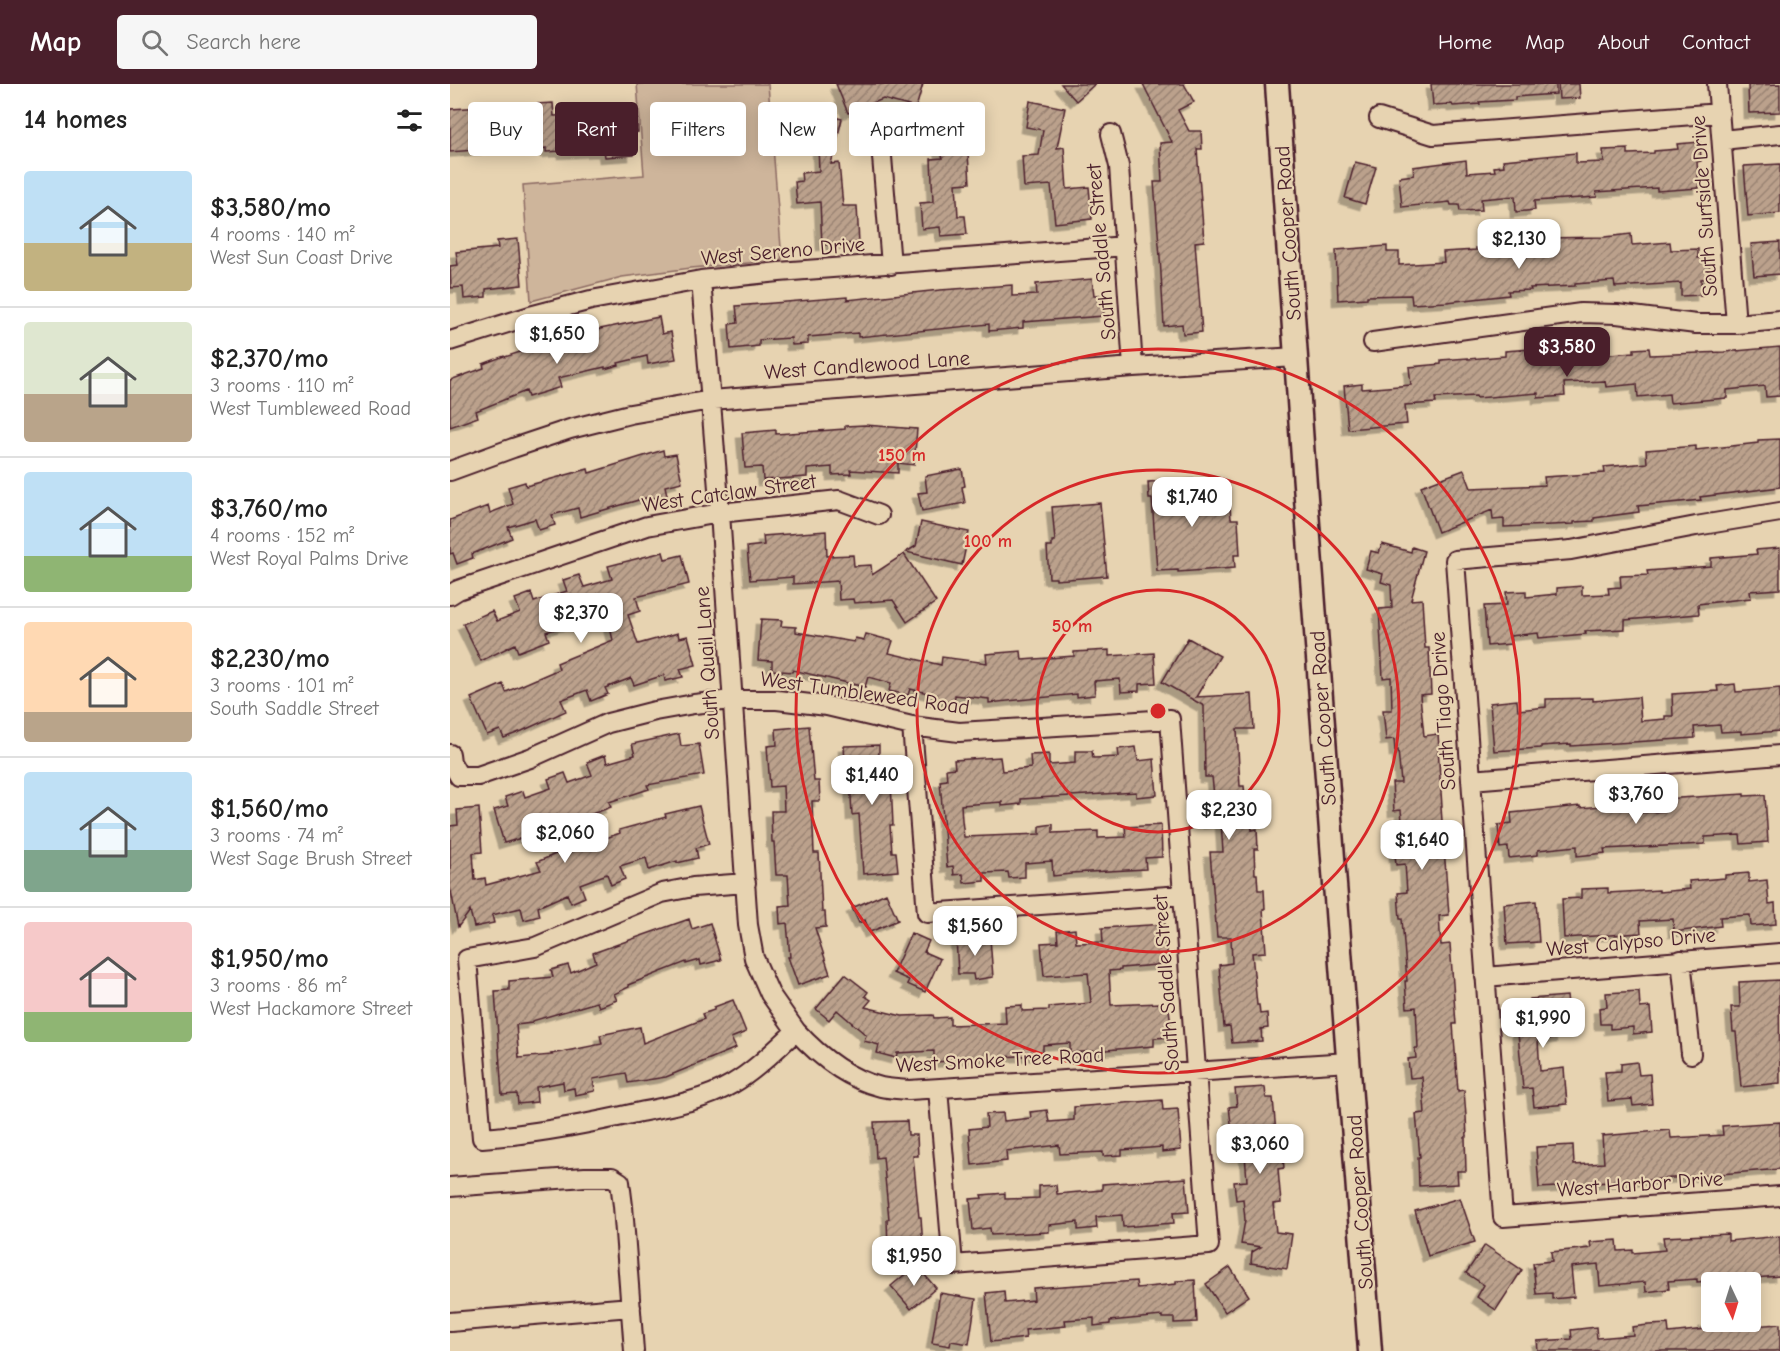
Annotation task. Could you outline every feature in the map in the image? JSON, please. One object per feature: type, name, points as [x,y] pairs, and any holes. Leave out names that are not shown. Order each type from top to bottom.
[{"type":"main road","name":"South Cooper Road","points":[[1277,84],[1371,1351]]},
{"type":"street","name":"South Surfside Drive","points":[[1717,84],[1736,324]]},
{"type":"street","points":[[1379,118],[1432,135],[1720,113]]},
{"type":"street","name":"South Saddle Street","points":[[1111,134],[1119,166],[1133,367]]},
{"type":"street","points":[[1722,140],[1780,134]]},
{"type":"street","points":[[882,156],[891,265]]},
{"type":"street","name":"West Sereno Drive","points":[[450,340],[591,300],[701,279],[1126,246]]},
{"type":"street","name":"South Quail Lane","points":[[701,279],[720,513],[748,925],[754,958],[770,994],[796,1031]]},
{"type":"street","points":[[1373,342],[1581,313],[1617,314],[1696,324],[1736,324],[1780,320]]},
{"type":"street","name":"West Candlewood Lane","points":[[450,471],[570,429],[630,414],[711,400],[1133,367],[1296,357]]},
{"type":"street","name":"West Catclaw Street","points":[[450,595],[458,590],[647,526],[720,513],[839,500],[879,515]]},
{"type":"street","name":"South Tiago Drive","points":[[1503,1217],[1455,560],[1570,550],[1780,512]]},
{"type":"street","name":"West Tumbleweed Road","points":[[450,754],[451,762],[459,776],[478,776],[530,758],[608,723],[655,711],[732,700],[777,700],[826,706],[912,726],[959,732],[1170,719]]},
{"type":"street","name":"South Saddle Street","points":[[938,1089],[952,1265],[1209,1245],[1170,719]]},
{"type":"street","points":[[912,726],[927,913],[1182,895]]},
{"type":"street","points":[[1471,780],[1780,755]]},
{"type":"street","points":[[746,883],[693,887],[662,893],[535,947],[467,959],[482,1138],[514,1136],[591,1123],[678,1104],[713,1093],[748,1074],[796,1031]]},
{"type":"street","name":"West Calypso Drive","points":[[1485,977],[1780,952]]},
{"type":"street","points":[[1681,960],[1691,1054]]},
{"type":"street","name":"West Smoke Tree Road","points":[[796,1031],[815,1051],[849,1076],[881,1087],[909,1090],[1349,1062]]},
{"type":"street","points":[[450,1187],[612,1177],[620,1182],[634,1351]]},
{"type":"street","name":"West Harbor Drive","points":[[1503,1217],[1780,1196]]},
{"type":"street","points":[[450,1323],[631,1307]]},
{"type":"shaded area","points":[[637,84],[768,84],[769,102],[758,102],[758,156],[774,156],[782,260],[622,277],[531,301],[523,185],[644,175]]},
{"type":"building","points":[[836,84],[923,84],[918,102],[894,102],[883,99],[876,102],[849,102],[848,113]]},
{"type":"building","points":[[1061,84],[1095,84],[1076,101]]},
{"type":"building","points":[[1143,84],[1184,84],[1194,102],[1178,110],[1189,131],[1201,131],[1202,149],[1197,149],[1204,241],[1195,242],[1202,332],[1183,334],[1182,324],[1164,326],[1154,182],[1162,182],[1160,143],[1172,142]]},
{"type":"building","points":[[1431,84],[1556,84],[1556,94],[1515,97],[1515,100],[1479,102],[1480,104],[1433,105]]},
{"type":"building","points":[[1558,84],[1579,84],[1580,98],[1559,99]]},
{"type":"building","points":[[1780,84],[1780,112],[1749,113],[1748,85]]},
{"type":"building","points":[[1030,101],[1065,108],[1057,148],[1064,147],[1067,189],[1089,187],[1092,219],[1055,223],[1051,185],[1024,187],[1022,156],[1039,155],[1043,130],[1026,127]]},
{"type":"building","points":[[553,103],[555,151],[546,152],[546,148],[543,149],[543,104]]},
{"type":"building","points":[[468,108],[468,151],[450,152],[450,109]]},
{"type":"building","points":[[837,118],[842,119],[837,139]]},
{"type":"building","points":[[1700,142],[1701,161],[1697,162],[1699,188],[1596,192],[1597,197],[1534,201],[1535,210],[1516,212],[1515,196],[1481,199],[1482,210],[1460,211],[1459,205],[1451,205],[1450,202],[1402,207],[1399,177],[1414,175],[1413,167],[1466,160],[1467,173],[1495,171],[1494,167],[1504,166],[1503,160],[1576,153],[1576,163],[1604,162],[1603,150],[1628,149],[1628,154],[1654,153],[1654,151],[1678,149],[1677,144]]},
{"type":"building","points":[[818,156],[833,156],[831,164],[839,163],[843,206],[857,206],[859,243],[822,245],[820,202],[797,204],[795,182],[802,181],[801,173],[819,171]]},
{"type":"building","points":[[942,156],[968,156],[970,183],[956,184],[958,216],[965,216],[967,234],[941,236],[940,227],[922,229],[920,203],[933,202],[931,159],[943,158]]},
{"type":"building","points":[[1355,162],[1376,167],[1365,204],[1345,198]]},
{"type":"building","points":[[1780,164],[1780,213],[1748,216],[1744,166]]},
{"type":"building","points":[[1631,234],[1632,245],[1670,242],[1671,250],[1698,249],[1698,258],[1709,258],[1710,278],[1701,279],[1702,295],[1681,296],[1681,283],[1615,287],[1614,281],[1530,288],[1531,290],[1508,291],[1509,295],[1447,302],[1412,304],[1411,295],[1367,296],[1367,298],[1338,300],[1336,250],[1387,246],[1387,252],[1399,252],[1399,265],[1444,262],[1443,252],[1504,245],[1505,249],[1544,247],[1544,238],[1605,237]]},
{"type":"building","points":[[518,239],[522,285],[486,289],[486,297],[464,299],[463,287],[451,288],[450,266],[458,265],[456,252],[498,248],[497,241]]},
{"type":"building","points":[[1780,242],[1780,274],[1754,276],[1751,244]]},
{"type":"building","points":[[1092,279],[1094,295],[1103,295],[1104,316],[1023,322],[1023,328],[989,331],[989,324],[858,337],[858,333],[808,337],[808,344],[792,345],[791,338],[759,340],[759,346],[731,349],[729,324],[738,323],[736,306],[847,297],[847,300],[1012,285],[1012,296],[1037,295],[1036,284]]},
{"type":"building","points":[[659,317],[662,334],[671,332],[676,359],[648,364],[647,356],[618,363],[619,365],[605,369],[605,367],[558,378],[561,387],[528,397],[526,391],[476,411],[478,417],[450,427],[450,380],[484,368],[483,364],[504,356],[560,339]]},
{"type":"building","points":[[1587,341],[1588,356],[1634,352],[1634,349],[1649,348],[1650,355],[1780,347],[1780,396],[1766,397],[1765,386],[1727,390],[1727,398],[1670,403],[1669,394],[1638,397],[1637,384],[1606,387],[1605,381],[1564,383],[1565,396],[1538,398],[1538,393],[1477,398],[1476,396],[1435,398],[1436,403],[1405,405],[1407,424],[1348,429],[1344,386],[1362,384],[1362,389],[1411,385],[1409,367],[1441,364],[1441,360],[1505,356],[1505,351],[1568,346],[1568,342]]},
{"type":"building","points":[[865,425],[917,429],[914,465],[898,463],[898,473],[850,470],[851,474],[832,475],[832,467],[807,469],[807,477],[763,480],[762,467],[745,468],[742,433],[776,430],[776,434],[845,429],[845,426]]},
{"type":"building","points":[[1780,439],[1780,487],[1700,497],[1701,500],[1638,506],[1639,512],[1594,518],[1594,521],[1574,522],[1574,524],[1504,527],[1504,519],[1493,520],[1492,510],[1438,532],[1421,486],[1464,470],[1471,488],[1545,485],[1544,477],[1605,473],[1604,467],[1647,463],[1646,450],[1696,446],[1696,450],[1758,443],[1758,440]]},
{"type":"building","points":[[663,450],[664,456],[676,454],[682,482],[665,486],[667,495],[650,499],[649,497],[580,517],[578,508],[552,515],[555,525],[539,530],[535,519],[508,527],[512,538],[472,554],[473,558],[457,564],[453,553],[450,554],[450,520],[488,506],[490,513],[513,504],[508,487],[525,482],[526,486],[588,469],[589,473]]},
{"type":"building","points":[[962,469],[965,503],[922,511],[918,493],[927,492],[925,476]]},
{"type":"building","points":[[1195,479],[1197,495],[1229,493],[1231,519],[1238,519],[1240,555],[1234,555],[1235,568],[1178,572],[1178,570],[1157,571],[1152,499],[1149,499],[1148,482]]},
{"type":"building","points":[[1100,503],[1107,576],[1056,580],[1056,578],[1049,578],[1047,547],[1052,547],[1052,541],[1055,541],[1052,507]]},
{"type":"building","points":[[921,522],[969,532],[962,565],[906,552],[916,546]]},
{"type":"building","points":[[826,531],[827,556],[853,555],[854,566],[871,565],[872,575],[904,554],[936,602],[907,622],[893,600],[854,603],[853,599],[839,600],[838,581],[793,584],[793,577],[750,580],[747,547],[764,545],[763,536]]},
{"type":"building","points":[[1382,544],[1411,552],[1412,547],[1424,551],[1411,600],[1422,599],[1425,648],[1429,648],[1431,694],[1420,695],[1424,736],[1438,734],[1449,915],[1439,916],[1441,945],[1450,944],[1458,1091],[1464,1090],[1467,1137],[1465,1137],[1466,1171],[1457,1171],[1458,1184],[1419,1186],[1418,1157],[1420,1157],[1416,1114],[1425,1113],[1422,1077],[1410,1078],[1408,1059],[1416,1058],[1415,1048],[1418,1048],[1416,1007],[1407,1008],[1405,981],[1407,981],[1398,893],[1407,892],[1405,864],[1396,865],[1394,843],[1404,842],[1401,810],[1394,811],[1392,783],[1401,783],[1398,750],[1395,751],[1394,739],[1386,740],[1383,710],[1392,710],[1391,677],[1383,678],[1379,609],[1392,608],[1391,585],[1381,582],[1383,574],[1366,569],[1371,551],[1379,553]]},
{"type":"building","points":[[1780,548],[1780,589],[1750,591],[1751,598],[1698,604],[1699,614],[1625,620],[1625,629],[1585,631],[1586,634],[1539,638],[1538,633],[1510,636],[1511,644],[1487,646],[1484,606],[1507,605],[1506,592],[1526,591],[1526,597],[1557,594],[1557,588],[1582,586],[1582,595],[1609,594],[1608,588],[1621,587],[1620,576],[1648,575],[1647,571],[1711,566],[1711,558],[1757,554],[1756,550]]},
{"type":"building","points":[[663,552],[665,559],[682,555],[689,584],[636,597],[640,611],[628,615],[638,644],[678,633],[679,638],[688,636],[696,665],[680,669],[683,677],[665,681],[664,675],[634,685],[631,678],[605,688],[608,694],[591,701],[587,690],[561,700],[566,711],[522,731],[504,738],[500,730],[487,735],[471,698],[503,684],[506,692],[559,669],[557,663],[613,640],[606,612],[546,632],[549,640],[518,652],[515,644],[481,661],[463,624],[492,611],[497,621],[520,612],[515,599],[531,593],[534,602],[567,591],[563,580],[579,575],[584,587],[612,579],[608,566]]},
{"type":"building","points":[[761,619],[782,620],[781,626],[796,627],[796,632],[854,642],[855,638],[864,640],[866,634],[893,641],[889,653],[941,665],[942,657],[987,663],[986,654],[1021,651],[1022,660],[1074,656],[1074,652],[1109,650],[1109,656],[1154,653],[1156,683],[1139,684],[1139,691],[1121,692],[1120,679],[1094,681],[1095,695],[1077,697],[1077,694],[989,703],[989,699],[955,695],[954,703],[936,700],[937,695],[910,689],[908,695],[889,691],[891,683],[868,677],[865,687],[793,670],[792,672],[772,670],[772,661],[758,660]]},
{"type":"building","points":[[1188,638],[1220,656],[1196,697],[1252,694],[1254,729],[1237,729],[1240,786],[1244,786],[1245,796],[1249,796],[1252,830],[1257,829],[1258,849],[1254,849],[1255,874],[1257,874],[1258,890],[1264,890],[1266,952],[1252,953],[1257,1005],[1259,1005],[1260,1014],[1267,1013],[1268,1028],[1261,1029],[1262,1041],[1232,1043],[1230,1026],[1224,1027],[1219,965],[1232,963],[1231,937],[1217,937],[1210,852],[1223,852],[1221,822],[1209,823],[1208,805],[1215,805],[1212,777],[1205,777],[1204,706],[1162,682]]},
{"type":"building","points":[[1735,684],[1736,692],[1780,688],[1780,731],[1741,734],[1741,731],[1721,732],[1720,725],[1694,727],[1695,738],[1571,746],[1571,744],[1494,751],[1490,703],[1517,700],[1518,710],[1546,707],[1546,699],[1593,698],[1593,701],[1639,697],[1641,721],[1673,716],[1672,694],[1718,691],[1717,686]]},
{"type":"building","points":[[809,726],[814,781],[819,781],[820,801],[812,801],[814,853],[819,853],[822,912],[825,912],[826,927],[815,928],[830,974],[798,985],[788,957],[790,957],[787,923],[780,924],[779,906],[790,905],[788,875],[776,875],[774,842],[772,842],[771,811],[784,811],[783,786],[770,787],[767,746],[777,745],[776,729]]},
{"type":"building","points":[[679,734],[681,746],[699,744],[704,775],[647,785],[649,789],[609,802],[611,807],[549,830],[504,843],[494,810],[508,806],[505,797],[523,791],[525,797],[551,788],[548,779],[565,773],[569,783],[592,775],[587,762],[605,755],[607,763],[635,755],[632,744]]},
{"type":"building","points":[[879,745],[879,760],[890,759],[893,825],[890,825],[892,852],[896,852],[898,871],[863,874],[859,814],[852,815],[850,778],[846,779],[844,746]]},
{"type":"building","points":[[1136,747],[1138,761],[1154,759],[1157,795],[1136,797],[1136,792],[1021,799],[1021,804],[1002,806],[1002,802],[961,805],[962,820],[964,837],[1040,834],[1040,826],[1053,824],[1053,833],[1098,831],[1098,838],[1126,837],[1125,827],[1161,825],[1162,857],[1145,858],[1146,869],[1053,876],[1052,861],[1025,863],[1025,877],[1009,878],[1008,872],[984,873],[984,881],[964,883],[963,874],[954,875],[953,866],[947,867],[940,781],[947,780],[946,769],[955,768],[954,760],[1000,757],[1002,771],[1031,768],[1030,755],[1049,754],[1049,765],[1075,763],[1075,751],[1092,751],[1093,758],[1119,757],[1118,749]]},
{"type":"building","points":[[1744,794],[1744,796],[1765,795],[1768,842],[1741,844],[1740,835],[1705,837],[1705,844],[1604,849],[1605,853],[1577,856],[1577,846],[1538,850],[1538,855],[1509,858],[1508,847],[1500,848],[1498,825],[1512,823],[1511,813],[1635,803],[1636,813],[1664,811],[1663,799]]},
{"type":"building","points":[[699,806],[709,844],[696,848],[698,858],[677,863],[677,861],[649,870],[646,858],[620,866],[625,879],[611,885],[607,874],[580,884],[585,897],[571,903],[567,894],[538,907],[540,916],[524,920],[521,908],[492,915],[494,923],[474,927],[470,911],[458,927],[450,886],[450,826],[458,825],[457,810],[479,808],[482,852],[473,853],[475,880],[485,878],[486,885],[541,870],[537,862],[558,853],[556,848],[590,838],[592,843],[620,833],[619,830],[666,817],[665,814]]},
{"type":"building","points":[[1749,873],[1749,882],[1767,880],[1769,904],[1775,903],[1776,924],[1751,926],[1750,915],[1720,917],[1721,926],[1674,932],[1673,919],[1640,921],[1641,933],[1564,938],[1562,899],[1581,898],[1581,889],[1608,888],[1608,893],[1659,890],[1659,892],[1690,889],[1689,881]]},
{"type":"building","points":[[886,893],[898,920],[870,932],[865,920],[859,923],[852,908]]},
{"type":"building","points":[[1536,901],[1539,942],[1507,944],[1504,904]]},
{"type":"building","points":[[689,919],[692,929],[710,923],[721,960],[701,965],[700,960],[686,964],[686,962],[628,985],[629,987],[614,994],[617,1000],[599,1007],[597,1002],[532,1021],[532,1023],[516,1025],[519,1058],[552,1055],[602,1044],[600,1035],[640,1027],[643,1043],[704,1019],[702,1014],[733,1000],[746,1032],[731,1038],[736,1048],[666,1077],[628,1083],[626,1073],[593,1079],[595,1091],[575,1095],[574,1088],[564,1090],[563,1082],[536,1087],[537,1102],[518,1104],[517,1094],[502,1095],[495,991],[509,990],[509,981],[553,977],[551,970],[568,965],[571,973],[596,962],[593,953]]},
{"type":"building","points":[[1165,924],[1168,964],[1109,971],[1111,1005],[1160,1003],[1161,1008],[1169,1008],[1172,1037],[1154,1038],[1154,1046],[1070,1053],[1070,1043],[1043,1045],[1043,1055],[952,1059],[952,1061],[934,1062],[934,1051],[897,1053],[896,1058],[877,1053],[879,1045],[864,1041],[866,1035],[837,1010],[829,1020],[816,1009],[845,974],[868,992],[865,996],[871,1000],[865,1007],[902,1016],[950,1017],[950,1025],[1006,1023],[1005,1006],[1022,1005],[1022,1011],[1049,1010],[1049,1007],[1091,1003],[1088,973],[1044,976],[1041,943],[1058,942],[1057,931],[1075,929],[1076,943],[1103,942],[1102,928]]},
{"type":"building","points":[[911,933],[929,941],[924,952],[940,959],[925,992],[907,984],[909,980],[893,973]]},
{"type":"building","points":[[985,936],[985,938],[990,938],[993,977],[974,980],[973,974],[958,974],[956,937]]},
{"type":"building","points":[[1779,980],[1780,1083],[1741,1087],[1736,1032],[1733,1032],[1731,1007],[1740,1007],[1739,982]]},
{"type":"building","points":[[1639,991],[1640,1008],[1650,1007],[1652,1032],[1633,1034],[1633,1027],[1610,1029],[1610,1024],[1600,1024],[1599,1008],[1607,1007],[1606,993]]},
{"type":"building","points":[[1567,996],[1571,1027],[1561,1028],[1562,1037],[1538,1040],[1540,1071],[1564,1068],[1567,1104],[1534,1107],[1532,1088],[1523,1089],[1517,1022],[1527,1021],[1526,1009],[1531,1009],[1530,999]]},
{"type":"building","points":[[1637,1062],[1639,1075],[1650,1074],[1652,1104],[1633,1106],[1632,1099],[1608,1101],[1605,1072],[1621,1071],[1621,1064]]},
{"type":"building","points":[[1265,1087],[1266,1098],[1273,1098],[1276,1133],[1281,1133],[1284,1168],[1278,1169],[1281,1203],[1273,1204],[1276,1232],[1292,1234],[1287,1269],[1251,1263],[1252,1252],[1261,1247],[1241,1244],[1245,1220],[1243,1199],[1236,1200],[1234,1182],[1247,1181],[1245,1154],[1235,1155],[1229,1107],[1237,1106],[1235,1089]]},
{"type":"building","points":[[1162,1100],[1163,1110],[1178,1109],[1181,1150],[1162,1152],[1162,1147],[1122,1150],[1122,1155],[1103,1156],[1103,1152],[1060,1154],[1059,1145],[1006,1151],[1007,1161],[972,1165],[969,1129],[987,1127],[986,1114],[1003,1113],[1004,1121],[1031,1118],[1030,1112],[1047,1110],[1049,1122],[1074,1120],[1074,1107]]},
{"type":"building","points":[[907,1121],[908,1135],[917,1135],[918,1156],[913,1156],[923,1247],[888,1249],[887,1219],[889,1219],[883,1157],[876,1158],[874,1122]]},
{"type":"building","points":[[1780,1122],[1780,1169],[1539,1188],[1536,1147],[1573,1145],[1574,1165],[1604,1163],[1602,1136],[1670,1130],[1671,1138],[1723,1135],[1722,1126]]},
{"type":"building","points":[[1186,1178],[1189,1212],[1173,1213],[1174,1223],[1123,1227],[1122,1215],[1096,1217],[1097,1228],[1078,1230],[1078,1222],[1049,1225],[1049,1232],[991,1235],[990,1228],[973,1230],[970,1199],[982,1198],[981,1195],[1005,1193],[1005,1199],[1039,1198],[1039,1186],[1056,1185],[1057,1194],[1102,1190],[1102,1184]]},
{"type":"building","points":[[1460,1198],[1475,1242],[1428,1256],[1415,1211]]},
{"type":"building","points":[[1728,1234],[1728,1241],[1780,1236],[1780,1276],[1761,1277],[1761,1272],[1701,1272],[1701,1282],[1697,1282],[1697,1279],[1668,1281],[1669,1289],[1646,1292],[1645,1282],[1600,1286],[1598,1264],[1571,1267],[1574,1297],[1552,1299],[1552,1293],[1536,1294],[1533,1263],[1552,1261],[1551,1252],[1591,1248],[1590,1242],[1617,1240],[1618,1251],[1633,1250],[1633,1253],[1665,1250],[1663,1237]]},
{"type":"building","points":[[1485,1245],[1522,1270],[1496,1310],[1477,1297],[1484,1285],[1466,1273]]},
{"type":"building","points":[[916,1265],[936,1288],[911,1309],[891,1286]]},
{"type":"building","points":[[1230,1267],[1249,1296],[1225,1312],[1206,1284]]},
{"type":"building","points":[[1195,1280],[1197,1322],[1174,1323],[1174,1318],[1162,1318],[1162,1316],[1110,1321],[1110,1324],[1094,1326],[1094,1318],[1065,1320],[1066,1326],[1025,1330],[1026,1338],[991,1342],[986,1293],[1004,1291],[1005,1303],[1034,1300],[1033,1288],[1136,1281],[1137,1288]]},
{"type":"building","points":[[940,1293],[976,1299],[969,1344],[951,1341],[950,1346],[932,1343]]},
{"type":"building","points":[[1668,1324],[1669,1333],[1701,1329],[1701,1332],[1761,1332],[1761,1325],[1780,1324],[1780,1351],[1538,1351],[1537,1341],[1572,1339],[1571,1330],[1596,1327],[1597,1338],[1633,1335],[1632,1327],[1648,1325]]}]
